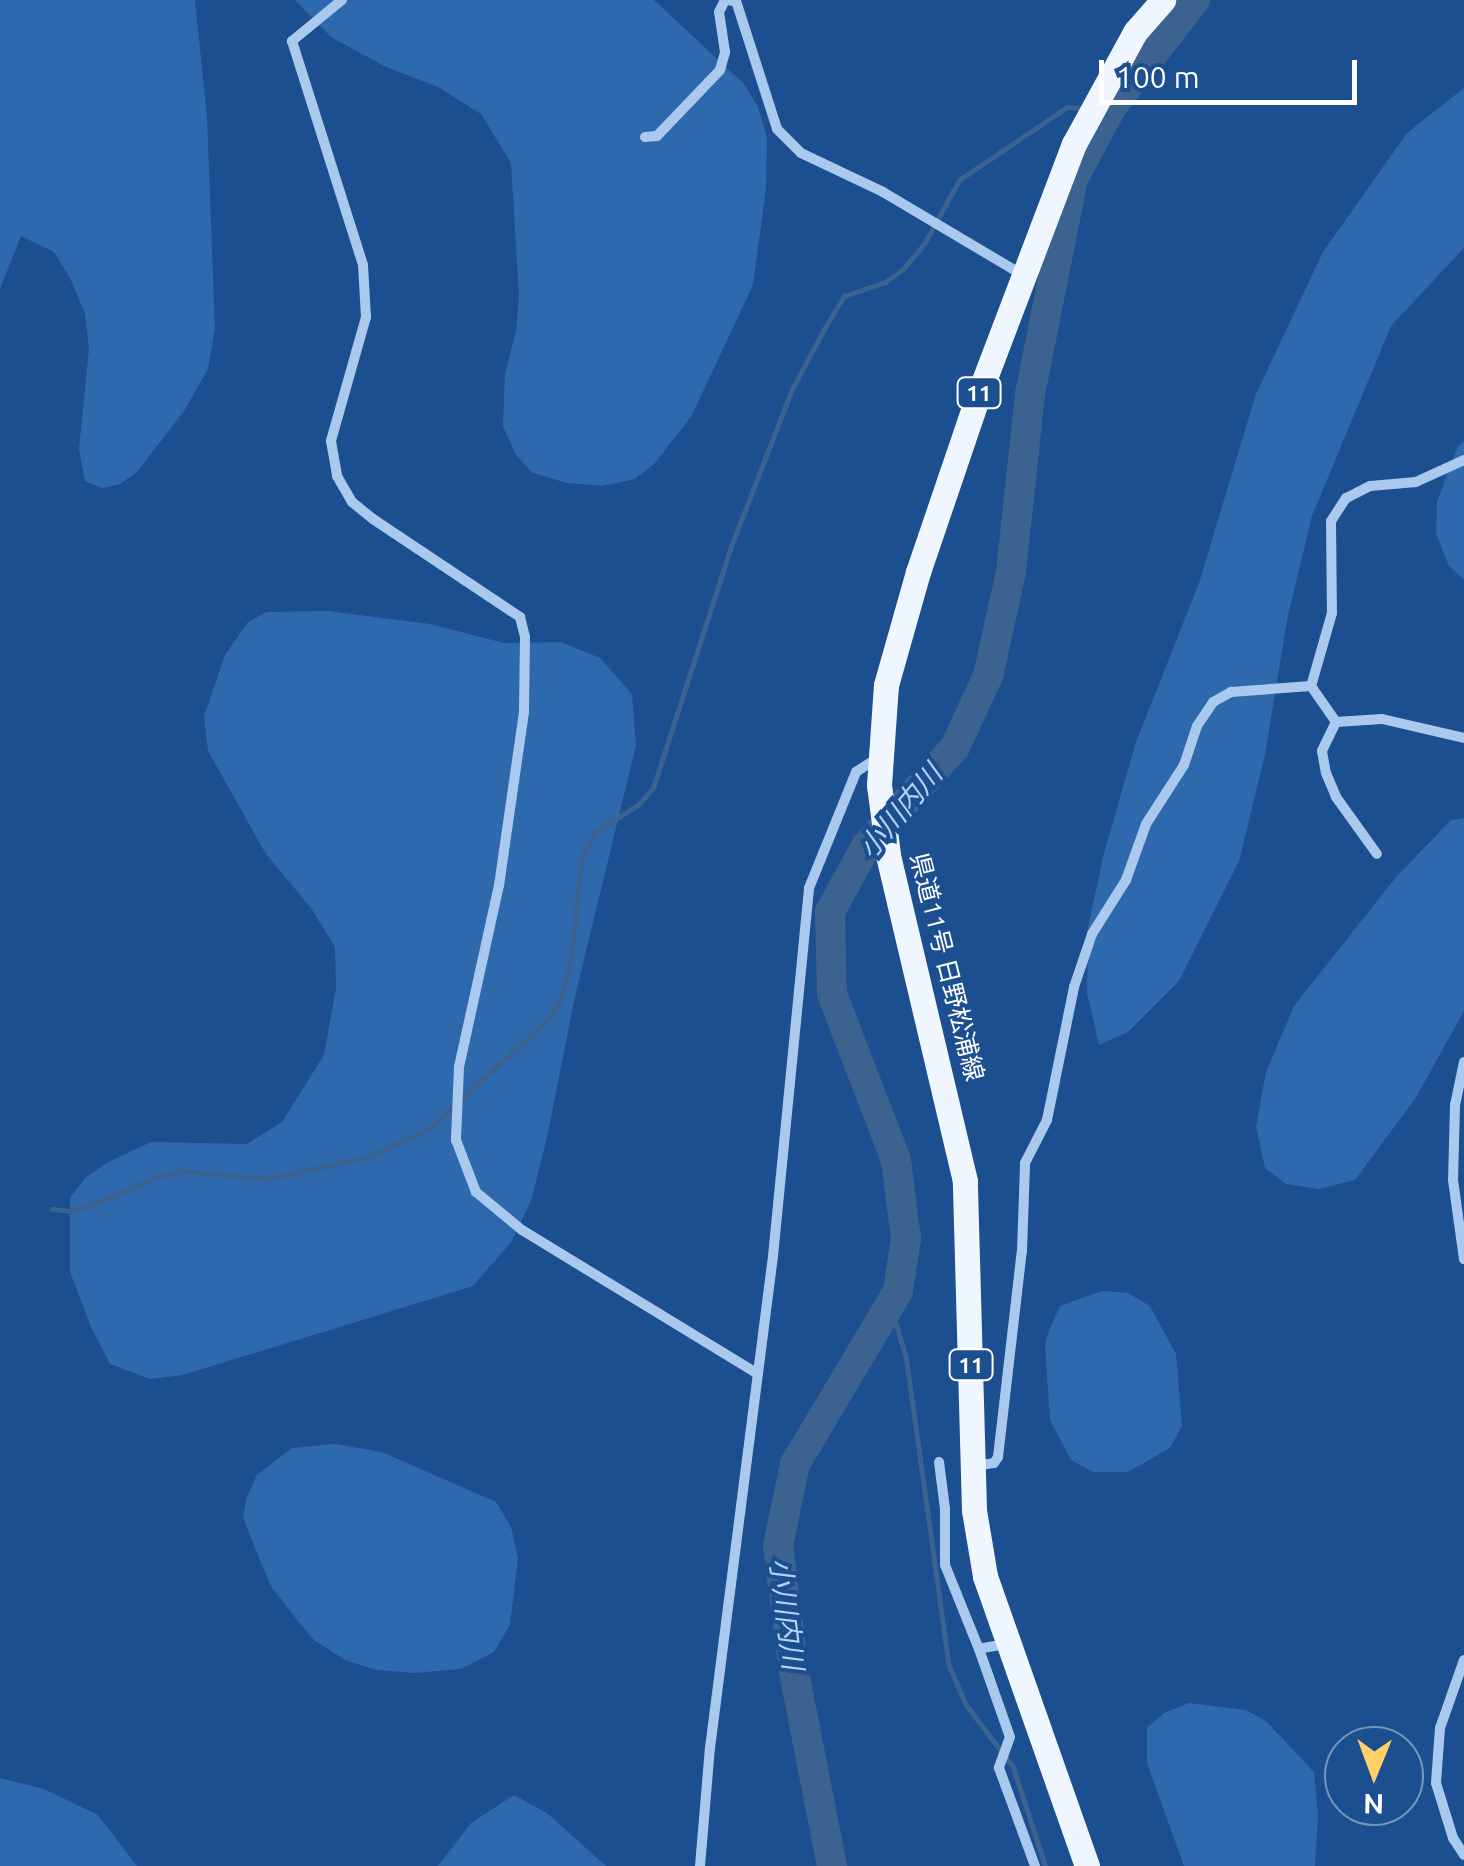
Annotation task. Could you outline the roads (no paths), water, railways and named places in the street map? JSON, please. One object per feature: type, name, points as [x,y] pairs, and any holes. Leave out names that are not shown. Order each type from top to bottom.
[{"type":"main road","name":"県道11号 日野松浦線","points":[[1087,1866],[985,1576],[974,1510],[965,1181],[888,854],[880,756],[886,685],[918,572],[1024,276],[1096,98],[1135,32],[1163,0]]},
{"type":"street","points":[[342,0],[292,40],[362,265],[366,317],[330,441],[337,476],[352,502],[374,519],[520,616],[525,637],[524,712],[499,884],[458,1068],[456,1140],[476,1192],[522,1230],[758,1374]]},
{"type":"street","points":[[645,137],[656,136],[720,70],[724,52],[720,12],[726,0],[736,2],[776,129],[801,153],[883,192],[1024,276]]},
{"type":"street","points":[[1311,686],[1332,613],[1330,521],[1346,498],[1370,486],[1416,482],[1464,460]]},
{"type":"street","points":[[1311,686],[1336,722]]},
{"type":"street","points":[[973,1466],[994,1463],[998,1457],[1022,1251],[1025,1164],[1047,1120],[1074,987],[1092,934],[1126,880],[1146,824],[1184,765],[1197,726],[1213,702],[1231,692],[1311,686]]},
{"type":"street","points":[[1336,722],[1382,719],[1464,738]]},
{"type":"street","points":[[1336,722],[1322,751],[1326,773],[1336,797],[1377,854]]},
{"type":"street","points":[[700,1866],[710,1748],[803,988],[809,888],[856,772],[880,756]]},
{"type":"street","points":[[1464,1062],[1455,1105],[1453,1180],[1464,1259]]},
{"type":"street","points":[[938,1462],[946,1510],[946,1565],[1010,1737],[998,1768],[1035,1866]]},
{"type":"street","points":[[980,1649],[1006,1644]]},
{"type":"street","points":[[1464,1660],[1440,1728],[1436,1783],[1452,1838],[1464,1854]]},
{"type":"waterway","name":"小川内川","points":[[832,1866],[794,1672],[778,1546],[795,1464],[898,1291],[906,1239],[896,1160],[832,994],[830,912],[866,846],[955,747],[988,676],[1011,572],[1030,394],[1073,179],[1111,108],[1195,0]]},
{"type":"waterway","points":[[52,1209],[70,1211],[156,1177],[183,1171],[268,1179],[371,1156],[430,1128],[548,1019],[560,1001],[570,966],[582,856],[597,830],[638,805],[653,788],[733,541],[792,389],[824,329],[844,296],[885,282],[903,269],[924,244],[959,180],[1067,107],[1082,108]]},
{"type":"waterway","points":[[890,1304],[906,1358],[949,1666],[966,1705],[1013,1767],[1045,1866]]}]
